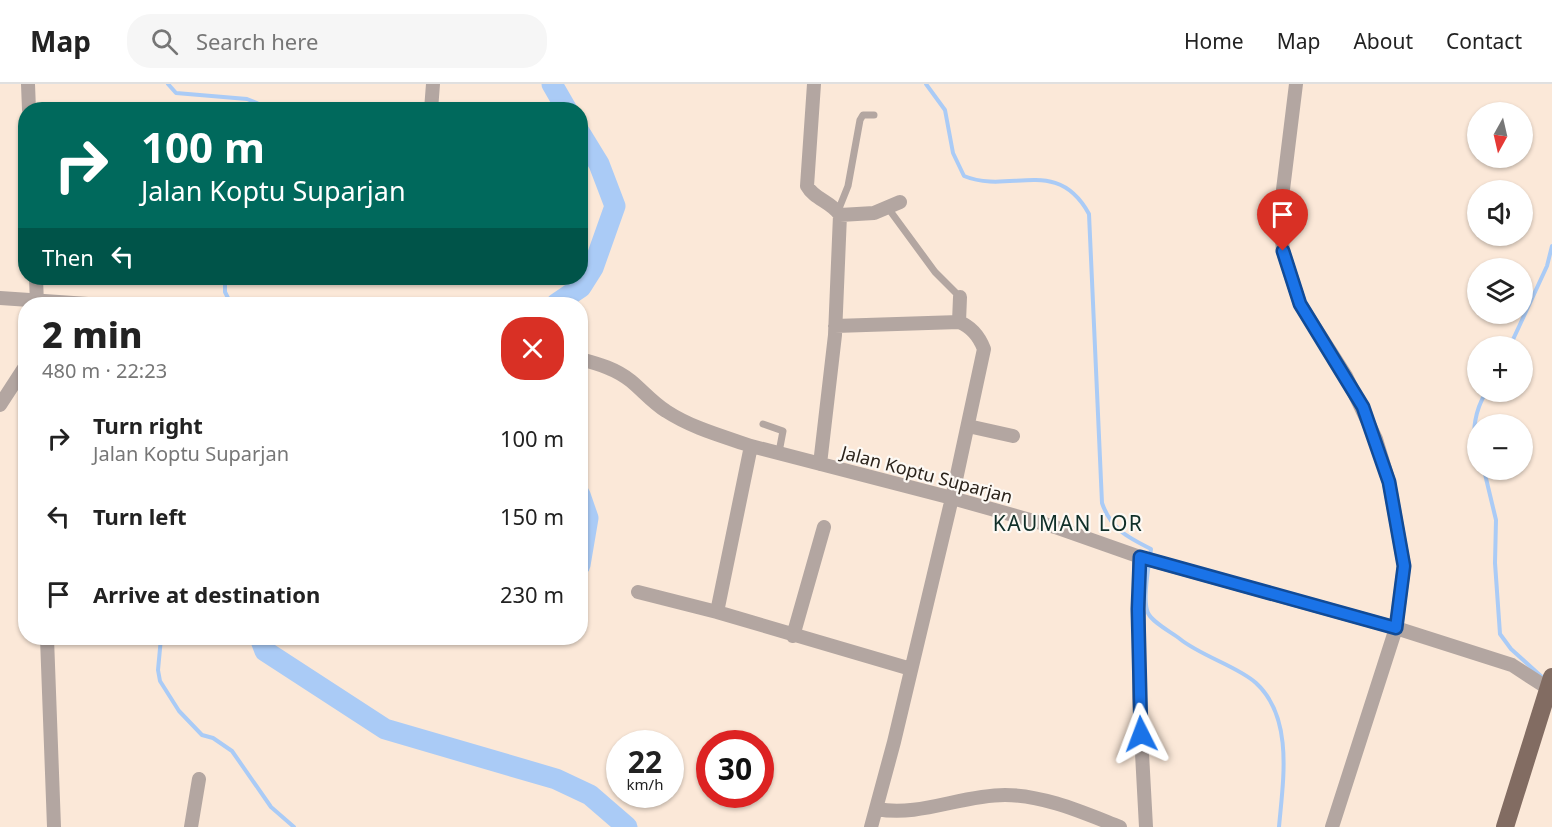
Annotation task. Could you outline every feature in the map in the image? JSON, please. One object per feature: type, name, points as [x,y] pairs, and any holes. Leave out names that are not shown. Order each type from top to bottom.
[{"type":"main road","points":[[1505,827],[1551,682]]},
{"type":"street","points":[[28,84],[29,102]]},
{"type":"street","points":[[432,102],[433,84]]},
{"type":"street","points":[[814,84],[807,186],[810,192],[839,213],[874,213],[894,205]]},
{"type":"street","points":[[1296,84],[1280,214],[1283,251],[1300,304],[1363,407],[1389,482],[1404,566],[1396,628],[1332,827]]},
{"type":"street","points":[[820,464],[835,326],[839,213]]},
{"type":"street","points":[[959,322],[960,297]]},
{"type":"street","points":[[0,298],[18,300]]},
{"type":"street","points":[[835,326],[959,322],[969,326],[980,339],[984,349],[952,498],[871,827]]},
{"type":"street","name":"Jalan Koptu Suparjan","points":[[588,361],[608,367],[629,380],[663,409],[684,422],[751,446],[1055,527],[1141,558],[1396,628],[1512,665],[1551,682]]},
{"type":"street","points":[[0,405],[18,377]]},
{"type":"street","points":[[968,426],[1013,436]]},
{"type":"street","points":[[717,612],[751,446]]},
{"type":"street","points":[[793,636],[824,527]]},
{"type":"street","points":[[1141,558],[1139,698],[1146,827]]},
{"type":"street","points":[[638,592],[717,612],[910,669]]},
{"type":"street","points":[[47,645],[54,827]]},
{"type":"street","points":[[191,827],[199,779]]},
{"type":"street","points":[[877,809],[905,813],[1003,795],[1028,796],[1120,827]]},
{"type":"lane","points":[[839,213],[848,186],[860,120],[863,116],[874,115]]},
{"type":"lane","points":[[894,205],[934,272],[960,297]]},
{"type":"lane","points":[[763,424],[783,431],[779,452]]},
{"type":"waterway","points":[[168,84],[176,93],[247,99],[254,102]]},
{"type":"waterway","points":[[552,84],[562,102]]},
{"type":"waterway","points":[[926,84],[945,110],[953,153],[964,176],[981,181],[1048,181],[1062,186],[1076,196],[1089,214],[1102,503],[1115,526],[1151,549],[1146,582],[1146,607],[1150,617],[1198,651],[1249,677],[1268,697],[1276,714],[1283,751],[1284,770],[1279,827]]},
{"type":"waterway","points":[[588,146],[599,164],[615,206],[593,268],[588,276]]},
{"type":"waterway","points":[[1515,336],[1547,266],[1552,246]]},
{"type":"waterway","points":[[225,285],[228,297]]},
{"type":"waterway","points":[[566,297],[582,285]]},
{"type":"waterway","points":[[1477,414],[1481,402]]},
{"type":"waterway","points":[[1486,480],[1496,520],[1495,563],[1500,634],[1511,649],[1542,677]]},
{"type":"waterway","points":[[160,645],[158,670],[160,681],[179,711],[202,735],[213,738],[232,751],[271,807],[294,827]]},
{"type":"waterway","points":[[263,645],[265,651],[385,729],[556,779],[590,795],[627,827]]},
{"type":"district","name":"KAUMAN LOR","points":[[1068,523]]},
{"type":"route","points":[[1141,734],[1138,609],[1140,557],[1396,628],[1404,566],[1401,535],[1389,482],[1376,439],[1363,407],[1300,304],[1283,251]]}]
